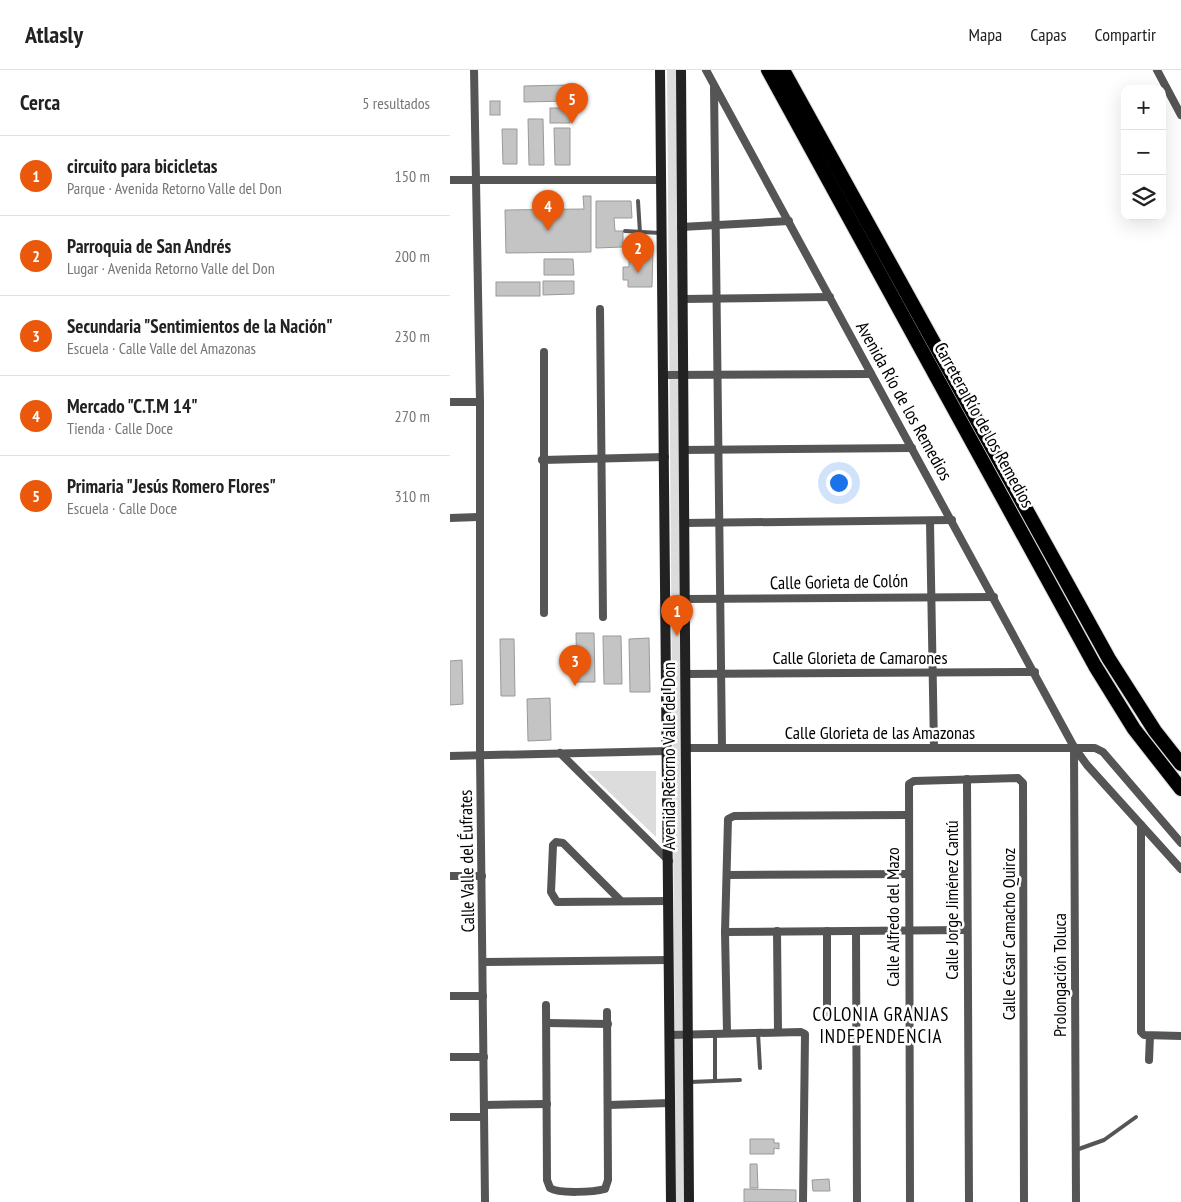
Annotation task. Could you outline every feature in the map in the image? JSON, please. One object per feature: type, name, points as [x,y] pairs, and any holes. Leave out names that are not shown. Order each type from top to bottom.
[{"type":"highway","name":"Carretera Río de los Remedios","points":[[768,70],[1095,666],[1134,729],[1181,789]]},
{"type":"highway","name":"Carretera Río de los Remedios","points":[[783,70],[1109,659],[1155,731],[1181,764]]},
{"type":"street","name":"Calle Valle del Éufrates","points":[[474,70],[480,402],[478,517],[485,1202]]},
{"type":"street","name":"Avenida Retorno Valle del Don","points":[[660,70],[669,861],[670,1202]]},
{"type":"street","name":"Avenida Retorno Valle del Don","points":[[681,70],[685,748],[690,1082],[689,1202]]},
{"type":"street","name":"Avenida Río de los Remedios","points":[[706,70],[1035,672],[1074,747]]},
{"type":"street","points":[[1157,70],[1181,115]]},
{"type":"street","points":[[714,85],[722,748]]},
{"type":"street","points":[[450,180],[662,180]]},
{"type":"street","points":[[681,227],[789,222]]},
{"type":"street","points":[[682,299],[830,298]]},
{"type":"street","points":[[600,309],[603,458],[603,617]]},
{"type":"street","points":[[544,352],[542,460],[544,613]]},
{"type":"street","points":[[664,375],[871,374]]},
{"type":"street","points":[[450,402],[480,402]]},
{"type":"street","points":[[683,450],[912,448]]},
{"type":"street","points":[[542,460],[665,457]]},
{"type":"street","points":[[450,518],[478,517]]},
{"type":"street","points":[[684,523],[930,522],[952,520]]},
{"type":"street","points":[[930,522],[930,672],[934,748]]},
{"type":"street","name":"Calle Gorieta de Colón","points":[[684,599],[994,597]]},
{"type":"street","name":"Calle Glorieta de Camarones","points":[[685,674],[1035,672]]},
{"type":"street","points":[[1074,747],[1181,869]]},
{"type":"street","name":"Prolongación Toluca","points":[[1074,747],[1076,1202]]},
{"type":"street","name":"Calle Glorieta de las Amazonas","points":[[685,748],[1095,748],[1103,752],[1181,843]]},
{"type":"street","points":[[450,756],[667,751]]},
{"type":"street","points":[[560,753],[669,861]]},
{"type":"street","name":"Calle César Camacho Quiroz","points":[[910,782],[1018,778],[1023,783],[1024,1202]]},
{"type":"street","name":"Calle Jorge Jiménez Cantú","points":[[967,779],[969,1202]]},
{"type":"street","name":"Calle Alfredo del Mazo","points":[[910,782],[908,815],[910,1202]]},
{"type":"street","points":[[727,1032],[725,932],[726,824],[731,817],[908,815]]},
{"type":"street","points":[[1141,825],[1146,1035],[1150,1060]]},
{"type":"street","points":[[621,901],[563,843],[556,842],[553,845],[551,892],[554,900],[560,903],[668,901]]},
{"type":"street","points":[[727,875],[908,874]]},
{"type":"street","points":[[450,876],[482,876]]},
{"type":"street","points":[[725,932],[967,930]]},
{"type":"street","points":[[777,931],[778,1032]]},
{"type":"street","points":[[827,931],[827,1017]]},
{"type":"street","points":[[856,932],[857,1202]]},
{"type":"street","points":[[484,962],[669,960]]},
{"type":"street","points":[[450,996],[483,996]]},
{"type":"street","points":[[546,1005],[547,1180],[550,1188],[557,1191],[595,1191],[607,1185],[609,1105],[607,1012]]},
{"type":"street","points":[[547,1023],[608,1024]]},
{"type":"street","points":[[670,1035],[727,1032],[803,1032],[806,1039],[804,1202]]},
{"type":"street","points":[[1146,1035],[1181,1036]]},
{"type":"street","points":[[451,1057],[484,1057]]},
{"type":"street","points":[[609,1105],[670,1103]]},
{"type":"street","points":[[484,1105],[547,1104]]},
{"type":"street","points":[[450,1117],[484,1117]]},
{"type":"lane","points":[[638,201],[640,233]]},
{"type":"lane","points":[[625,232],[662,233]]},
{"type":"lane","points":[[758,1032],[760,1068]]},
{"type":"lane","points":[[714,1033],[715,1081]]},
{"type":"lane","points":[[690,1082],[740,1080]]},
{"type":"lane","points":[[1076,1150],[1104,1140],[1136,1116]]},
{"type":"shaded area","points":[[667,70],[678,70],[687,1202],[676,1202]]},
{"type":"shaded area","points":[[587,771],[656,771],[656,837]]},
{"type":"building","points":[[568,85],[568,101],[524,102],[524,86]]},
{"type":"building","points":[[490,101],[500,101],[500,115],[490,115]]},
{"type":"building","points":[[550,108],[570,108],[570,123],[550,123]]},
{"type":"building","points":[[528,119],[543,119],[544,165],[529,165]]},
{"type":"building","points":[[554,128],[570,128],[570,165],[555,165]]},
{"type":"building","points":[[502,129],[517,129],[517,164],[503,164]]},
{"type":"building","points":[[583,196],[591,196],[591,252],[506,253],[505,210],[584,209]]},
{"type":"building","points":[[596,201],[631,201],[632,218],[614,218],[615,231],[623,231],[623,247],[596,248]]},
{"type":"building","points":[[629,251],[653,251],[652,287],[628,287],[628,280],[623,280],[623,267],[629,267]]},
{"type":"building","points":[[544,259],[573,259],[574,275],[544,275]]},
{"type":"building","points":[[543,281],[574,281],[574,294],[543,295]]},
{"type":"building","points":[[496,282],[540,282],[540,296],[496,296]]},
{"type":"building","points":[[576,633],[594,633],[595,682],[577,682]]},
{"type":"building","points":[[603,636],[621,636],[622,684],[604,684]]},
{"type":"building","points":[[649,638],[650,692],[630,692],[629,639]]},
{"type":"building","points":[[500,639],[514,639],[515,696],[501,696]]},
{"type":"building","points":[[462,660],[463,704],[450,705],[450,661]]},
{"type":"building","points":[[550,698],[551,740],[528,741],[527,699]]},
{"type":"building","points":[[750,1139],[774,1139],[774,1143],[779,1143],[779,1149],[774,1148],[774,1154],[750,1154]]},
{"type":"building","points":[[750,1164],[757,1164],[758,1188],[750,1188]]},
{"type":"building","points":[[829,1179],[830,1191],[813,1191],[812,1180]]},
{"type":"building","points":[[744,1189],[796,1190],[796,1202],[744,1202]]},
{"type":"place","name":"Primaria \"Jesús Romero Flores\"","points":[[572,124]]},
{"type":"place","name":"Mercado \"C.T.M 14\"","points":[[548,231]]},
{"type":"place","name":"Parroquia de San Andrés","points":[[638,273]]},
{"type":"place","name":"circuito para bicicletas","points":[[677,636]]},
{"type":"place","name":"Secundaria \"Sentimientos de la Nación\"","points":[[575,686]]},
{"type":"district","name":"COLONIA GRANJAS INDEPENDENCIA","points":[[881,1025]]}]
